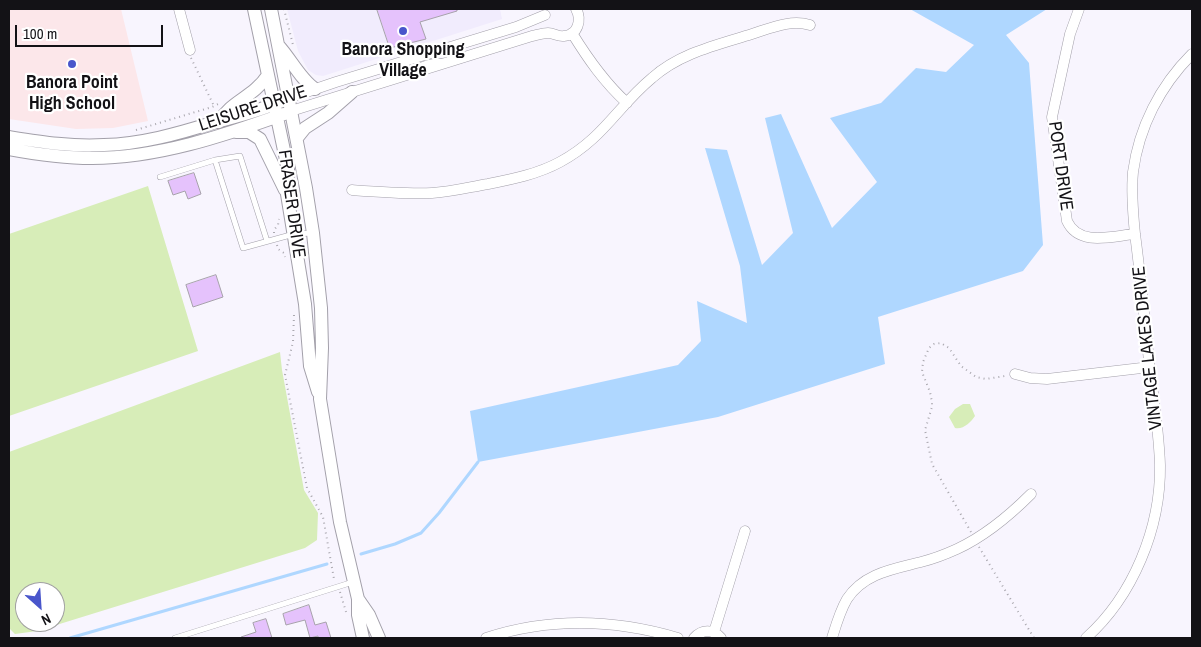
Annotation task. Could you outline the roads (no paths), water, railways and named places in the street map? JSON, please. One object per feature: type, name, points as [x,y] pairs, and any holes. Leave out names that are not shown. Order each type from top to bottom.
[{"type":"street","points":[[179,9],[190,50]]},
{"type":"street","name":"FRASER DRIVE","points":[[254,9],[288,169],[287,194],[305,304],[310,366],[320,399],[335,498],[358,599],[358,615],[363,638]]},
{"type":"street","name":"FRASER DRIVE","points":[[271,9],[297,138],[313,233],[321,308],[320,399]]},
{"type":"street","name":"PORT DRIVE","points":[[1079,9],[1070,34],[1052,117],[1067,221],[1075,232],[1088,238],[1135,234]]},
{"type":"street","points":[[581,11],[578,26],[572,33],[591,64],[609,87],[627,103]]},
{"type":"street","name":"LEISURE DRIVE","points":[[546,12],[545,25],[552,33]]},
{"type":"street","name":"LEISURE DRIVE","points":[[9,149],[73,157],[113,157],[164,150],[231,132],[276,110],[289,98],[315,88],[492,35],[528,23],[546,12]]},
{"type":"street","points":[[352,190],[400,194],[434,193],[529,175],[583,149],[606,127],[639,89],[660,71],[689,54],[777,26],[799,22],[810,25]]},
{"type":"street","name":"LEISURE DRIVE","points":[[9,137],[65,145],[120,144],[154,139],[218,122],[276,110],[291,111],[532,36],[552,33],[562,36],[572,33]]},
{"type":"street","points":[[278,45],[304,79],[315,88]]},
{"type":"street","name":"VINTAGE LAKES DRIVE","points":[[1086,638],[1126,590],[1141,558],[1155,514],[1160,480],[1160,464],[1135,234],[1132,189],[1133,173],[1139,142],[1151,109],[1170,79],[1192,54]]},
{"type":"street","points":[[218,122],[224,112],[256,90],[268,75]]},
{"type":"street","points":[[297,138],[305,128],[328,114],[352,92]]},
{"type":"street","points":[[231,132],[249,132],[260,139],[287,194]]},
{"type":"street","points":[[1015,374],[1030,378],[1047,379],[1150,368]]},
{"type":"street","points":[[832,638],[847,599],[854,589],[863,582],[880,572],[933,558],[975,539],[1001,522],[1031,494]]},
{"type":"street","points":[[694,638],[704,631],[717,635],[745,531]]},
{"type":"street","name":"FRASER DRIVE","points":[[358,599],[369,615],[379,638]]},
{"type":"street","points":[[486,638],[521,628],[574,622],[628,626],[678,638]]},
{"type":"lane","points":[[484,51],[492,35]]},
{"type":"lane","points":[[389,66],[400,71],[437,60],[446,62]]},
{"type":"lane","points":[[160,177],[215,160],[240,156],[267,241]]},
{"type":"lane","points":[[215,160],[243,248],[294,234],[313,233]]},
{"type":"lane","points":[[175,638],[353,582]]},
{"type":"water","points":[[910,9],[1047,9],[1006,35],[1029,63],[1043,245],[1023,271],[878,317],[885,364],[718,417],[478,462],[470,411],[678,365],[701,341],[697,301],[747,323],[740,266],[705,148],[727,150],[762,265],[793,233],[765,118],[781,114],[832,228],[877,182],[830,118],[881,103],[916,68],[946,72],[974,45]]},
{"type":"waterway","points":[[361,554],[395,544],[421,533],[439,513],[478,462]]},
{"type":"waterway","points":[[70,638],[327,564]]},
{"type":"place","name":"Banora Shopping Village","points":[[403,31]]},
{"type":"place","name":"Banora Point High School","points":[[72,64]]}]
